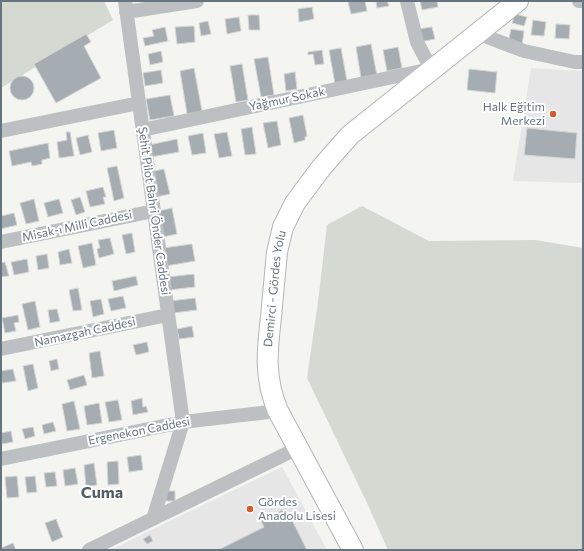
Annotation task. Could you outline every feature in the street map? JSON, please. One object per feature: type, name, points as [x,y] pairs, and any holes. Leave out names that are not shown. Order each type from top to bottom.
[{"type":"main road","name":"Demirci - Gördes Yolu","points":[[353,550],[278,411],[273,398],[267,356],[279,239],[288,215],[321,168],[350,135],[518,1]]},
{"type":"main road","name":"Demirci - Gördes Yolu","points":[[365,550],[363,543],[284,394],[279,356],[289,254],[291,242],[299,221],[330,176],[344,159],[431,69]]},
{"type":"street","points":[[125,7],[197,1]]},
{"type":"street","points":[[407,1],[417,42],[431,69]]},
{"type":"street","name":"Şehit Pilot Bahri Önder Caddesi","points":[[125,7],[183,422]]},
{"type":"street","points":[[478,33],[524,51],[575,62],[583,62]]},
{"type":"street","name":"Yağmur Sokak","points":[[142,130],[431,69]]},
{"type":"street","points":[[1,131],[139,103]]},
{"type":"street","name":"Misak-ı Milli Caddesi","points":[[1,242],[154,211]]},
{"type":"street","name":"Namazgah Caddesi","points":[[1,349],[168,315]]},
{"type":"street","name":"Ergenekon Caddesi","points":[[1,459],[183,422],[278,411]]},
{"type":"street","points":[[153,519],[183,422]]},
{"type":"street","points":[[89,550],[298,448]]},
{"type":"shaded area","points":[[1,1],[104,1],[113,20],[1,88]]},
{"type":"shaded area","name":"Halk Eğitim Merkezi","points":[[531,68],[583,71],[583,183],[513,181]]},
{"type":"shaded area","points":[[362,206],[429,241],[535,240],[583,248],[583,550],[388,550],[307,378],[327,225]]},
{"type":"shaded area","name":"Gördes Anadolu Lisesi","points":[[282,467],[327,550],[110,550]]},
{"type":"building","points":[[365,1],[367,11],[351,14],[348,2]]},
{"type":"building","points":[[376,1],[387,1],[389,6],[377,8]]},
{"type":"building","points":[[420,1],[437,1],[438,7],[422,10]]},
{"type":"building","points":[[312,7],[314,19],[299,22],[298,9]]},
{"type":"building","points":[[515,14],[527,17],[524,26],[512,23]]},
{"type":"building","points":[[248,15],[259,15],[260,30],[249,30]]},
{"type":"building","points":[[239,17],[241,31],[227,34],[225,19]]},
{"type":"building","points":[[533,20],[546,22],[544,36],[531,35]]},
{"type":"building","points":[[208,21],[211,34],[201,36],[199,23]]},
{"type":"building","points":[[556,24],[570,25],[569,39],[555,38]]},
{"type":"building","points":[[194,26],[195,42],[177,44],[175,27]]},
{"type":"building","points":[[165,27],[168,41],[145,46],[143,38],[154,36],[152,30]]},
{"type":"building","points":[[432,27],[435,39],[420,42],[418,29]]},
{"type":"building","points":[[511,29],[524,31],[522,46],[508,43]]},
{"type":"building","points":[[86,34],[91,42],[84,46],[101,78],[56,103],[34,64]]},
{"type":"building","points":[[371,44],[377,76],[361,78],[356,47]]},
{"type":"building","points":[[398,47],[402,68],[387,71],[383,50]]},
{"type":"building","points":[[341,48],[347,81],[335,84],[329,50]]},
{"type":"building","points":[[322,50],[324,64],[315,65],[313,54],[308,55],[308,52]]},
{"type":"building","points":[[161,51],[163,62],[150,65],[148,54]]},
{"type":"building","points":[[268,57],[274,95],[261,97],[254,59]]},
{"type":"building","points":[[242,64],[248,100],[236,102],[230,66]]},
{"type":"building","points":[[194,68],[202,111],[187,114],[180,71]]},
{"type":"building","points":[[469,69],[497,72],[495,93],[467,90]]},
{"type":"building","points":[[161,70],[163,83],[145,86],[143,73]]},
{"type":"building","points":[[295,72],[297,89],[286,91],[284,74]]},
{"type":"building","points":[[22,76],[31,79],[34,88],[31,97],[22,100],[13,97],[10,88],[13,79]]},
{"type":"building","points":[[170,95],[174,116],[150,120],[146,99]]},
{"type":"building","points":[[303,115],[307,136],[305,137],[305,140],[294,143],[289,118]]},
{"type":"building","points":[[277,121],[281,145],[268,148],[263,123]]},
{"type":"building","points":[[252,127],[256,154],[245,155],[241,129]]},
{"type":"building","points":[[527,128],[577,133],[575,159],[524,155]]},
{"type":"building","points":[[114,130],[117,148],[101,151],[98,133]]},
{"type":"building","points":[[66,132],[70,132],[74,156],[59,158],[57,142],[67,140]]},
{"type":"building","points":[[227,132],[232,156],[219,158],[214,134]]},
{"type":"building","points":[[203,133],[206,153],[192,155],[188,136]]},
{"type":"building","points":[[88,135],[92,152],[80,155],[76,138]]},
{"type":"building","points":[[177,139],[179,152],[151,157],[149,145]]},
{"type":"building","points":[[48,143],[50,158],[42,160],[42,164],[32,166],[31,162],[12,166],[9,151]]},
{"type":"building","points":[[117,166],[124,198],[114,201],[107,168]]},
{"type":"building","points":[[164,169],[170,194],[156,197],[154,171]]},
{"type":"building","points":[[103,187],[106,197],[103,197],[105,204],[90,207],[86,191]]},
{"type":"building","points":[[80,197],[85,212],[76,215],[71,200]]},
{"type":"building","points":[[34,199],[39,221],[26,224],[20,203]]},
{"type":"building","points":[[59,199],[63,213],[48,217],[44,203]]},
{"type":"building","points":[[172,208],[177,234],[163,237],[158,211]]},
{"type":"building","points":[[14,213],[17,225],[1,229],[1,216]]},
{"type":"building","points":[[132,233],[135,252],[126,254],[122,235]]},
{"type":"building","points":[[110,238],[114,254],[99,258],[97,249],[100,248],[98,240]]},
{"type":"building","points":[[92,243],[96,265],[83,268],[78,246]]},
{"type":"building","points":[[192,244],[195,261],[166,266],[163,248]]},
{"type":"building","points":[[69,249],[72,263],[60,265],[58,252]]},
{"type":"building","points":[[47,254],[49,268],[38,270],[36,256]]},
{"type":"building","points":[[27,259],[29,272],[14,275],[11,262]]},
{"type":"building","points":[[5,262],[9,276],[1,277],[1,263]]},
{"type":"building","points":[[194,274],[195,287],[169,290],[168,277]]},
{"type":"building","points":[[136,276],[138,285],[114,291],[112,281]]},
{"type":"building","points":[[78,288],[82,310],[73,311],[69,290]]},
{"type":"building","points":[[123,296],[126,308],[111,311],[108,299]]},
{"type":"building","points":[[195,298],[197,310],[173,313],[171,301]]},
{"type":"building","points":[[101,299],[104,314],[93,317],[90,301]]},
{"type":"building","points":[[35,301],[40,327],[28,330],[22,304]]},
{"type":"building","points":[[57,309],[60,321],[50,323],[48,310]]},
{"type":"building","points":[[18,315],[19,322],[14,323],[16,331],[5,333],[2,318]]},
{"type":"building","points":[[192,326],[194,337],[179,339],[177,329]]},
{"type":"building","points":[[147,342],[149,352],[136,355],[133,345]]},
{"type":"building","points":[[100,351],[104,376],[92,378],[89,353]]},
{"type":"building","points":[[57,359],[59,369],[51,371],[49,361]]},
{"type":"building","points":[[33,364],[38,388],[28,391],[23,366]]},
{"type":"building","points":[[13,369],[16,381],[2,383],[1,371]]},
{"type":"building","points":[[84,375],[87,385],[70,390],[67,380]]},
{"type":"building","points":[[142,398],[143,407],[146,406],[148,412],[133,415],[131,401]]},
{"type":"building","points":[[118,400],[122,420],[109,422],[105,402]]},
{"type":"building","points":[[74,401],[80,429],[67,431],[62,404]]},
{"type":"building","points":[[99,403],[102,423],[87,425],[84,406]]},
{"type":"building","points":[[53,422],[56,431],[44,434],[42,425]]},
{"type":"building","points":[[33,427],[35,436],[25,439],[22,429]]},
{"type":"building","points":[[11,431],[13,442],[2,444],[1,433]]},
{"type":"building","points":[[141,455],[143,470],[129,472],[127,457]]},
{"type":"building","points":[[118,461],[119,484],[108,485],[107,462]]},
{"type":"building","points":[[94,463],[97,485],[86,487],[84,465]]},
{"type":"building","points":[[75,468],[78,484],[65,486],[63,470]]},
{"type":"building","points":[[55,472],[57,486],[46,487],[44,473]]},
{"type":"building","points":[[17,476],[19,497],[7,498],[5,477]]},
{"type":"building","points":[[35,476],[37,492],[27,493],[25,477]]},
{"type":"building","points":[[166,491],[175,491],[175,501],[166,501]]},
{"type":"building","points":[[286,508],[307,550],[218,550],[264,527],[261,521]]},
{"type":"building","points":[[56,519],[63,537],[52,542],[45,523]]},
{"type":"building","points":[[150,535],[153,541],[147,544],[143,539]]},
{"type":"building","points":[[13,543],[16,550],[1,550],[1,548]]},
{"type":"place","name":"Halk Eğitim Merkezi","points":[[553,114]]},
{"type":"place","name":"Gördes Anadolu Lisesi","points":[[250,509]]},
{"type":"district","name":"Cuma","points":[[102,492]]}]
